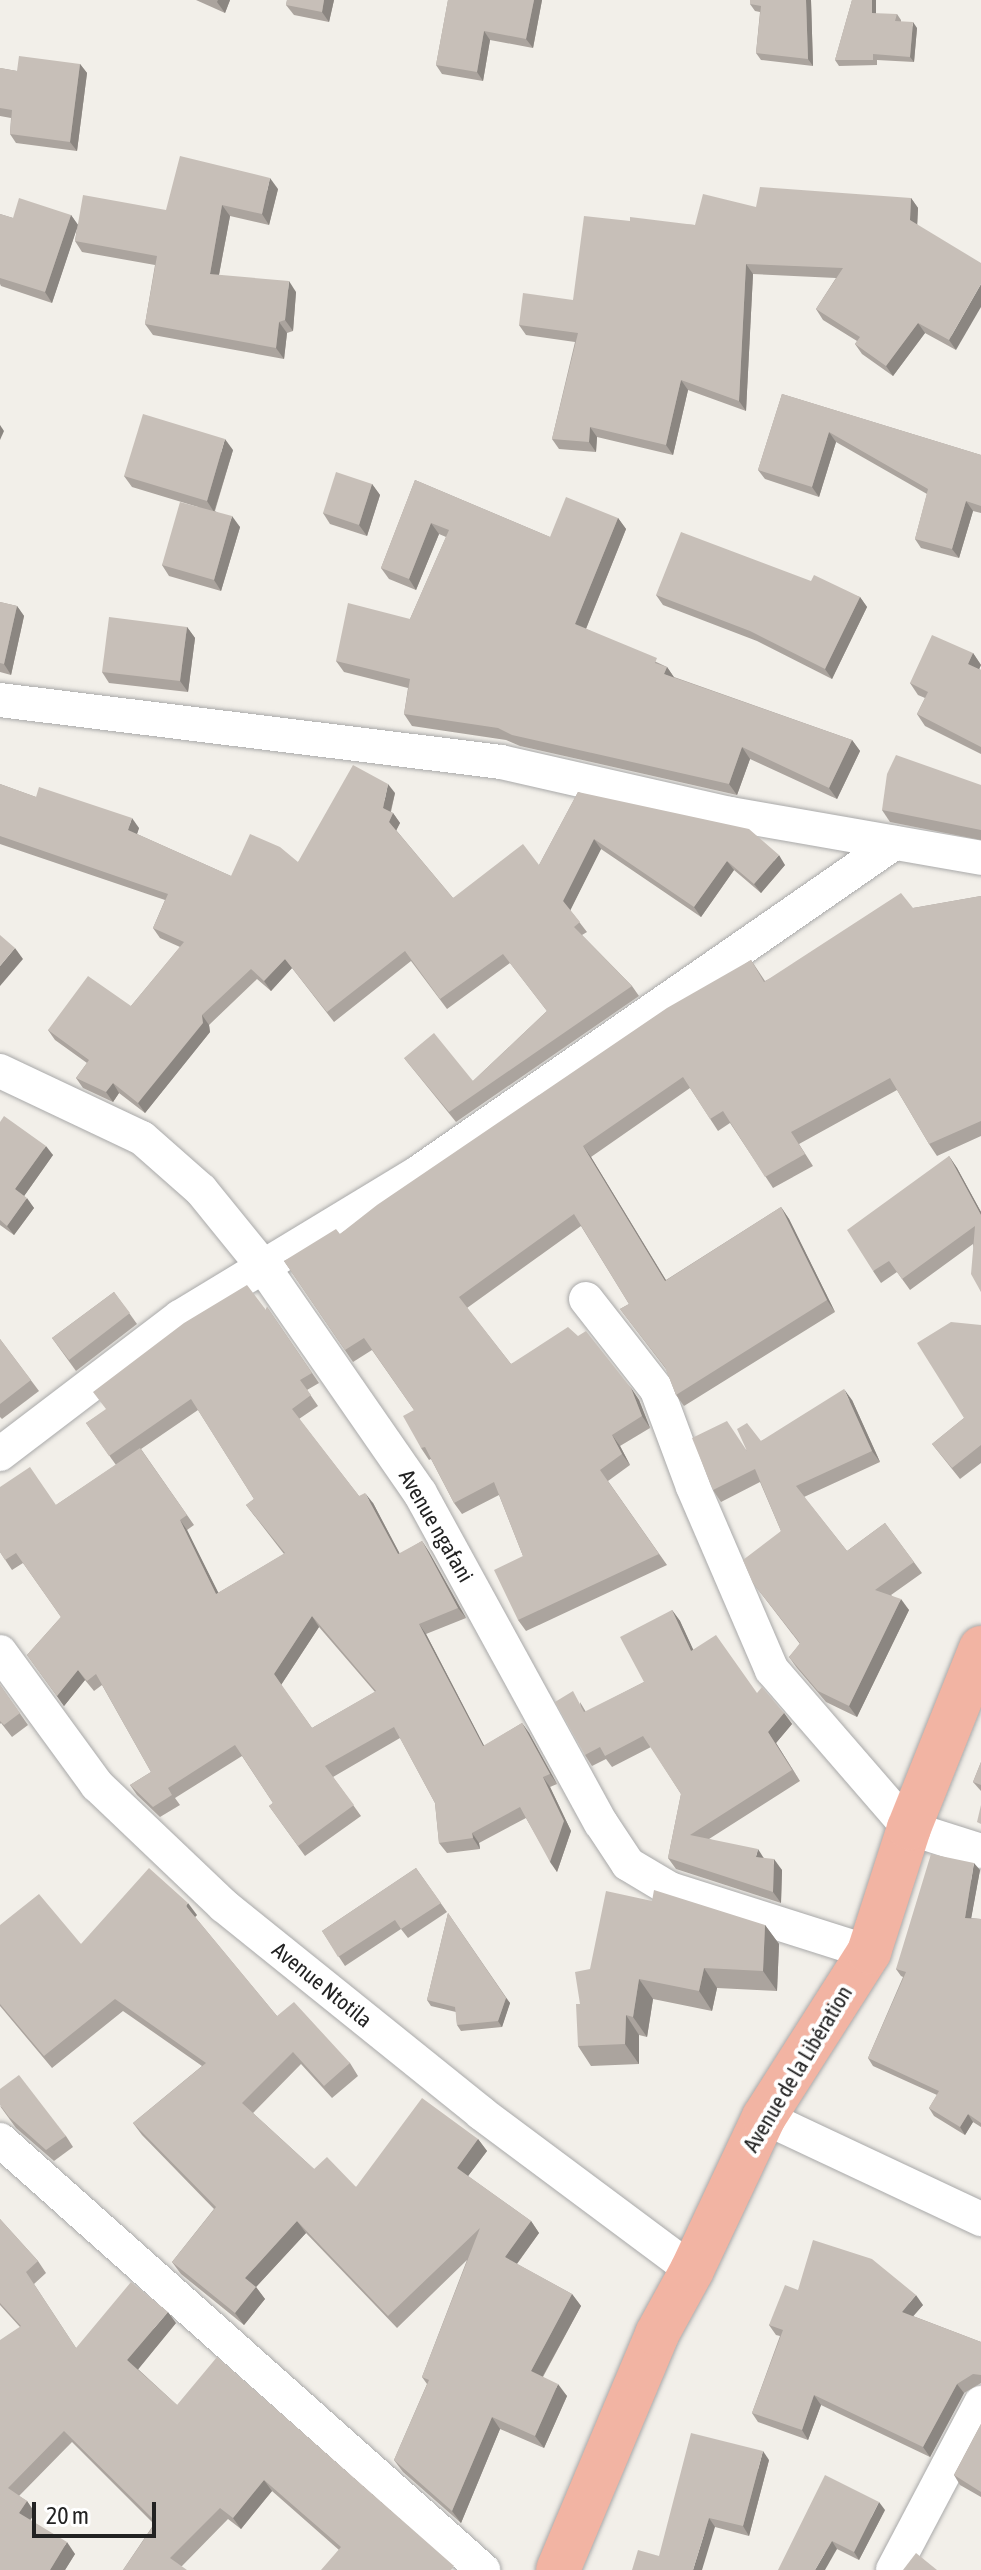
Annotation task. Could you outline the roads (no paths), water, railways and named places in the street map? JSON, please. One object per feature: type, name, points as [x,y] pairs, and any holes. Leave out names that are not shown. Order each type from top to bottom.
[{"type":"highway","name":"Avenue de la Libération","points":[[558,2570],[657,2334],[692,2270],[764,2117],[869,1952],[909,1828],[981,1648]]},
{"type":"street","points":[[0,700],[501,762],[730,814],[981,858]]},
{"type":"street","points":[[0,1454],[180,1317],[419,1172],[894,843]]},
{"type":"street","name":"Avenue ngafani","points":[[0,1071],[142,1138],[201,1190],[262,1265],[420,1493],[601,1823],[628,1864],[670,1889],[869,1952]]},
{"type":"street","points":[[586,1299],[657,1390],[693,1487],[772,1670],[909,1828],[981,1851]]},
{"type":"street","name":"Avenue Ntotila","points":[[0,1652],[97,1785],[224,1906],[481,2113],[692,2270]]},
{"type":"street","points":[[764,2117],[981,2219]]},
{"type":"street","points":[[0,2140],[483,2570]]},
{"type":"street","points":[[893,2570],[981,2403]]}]
